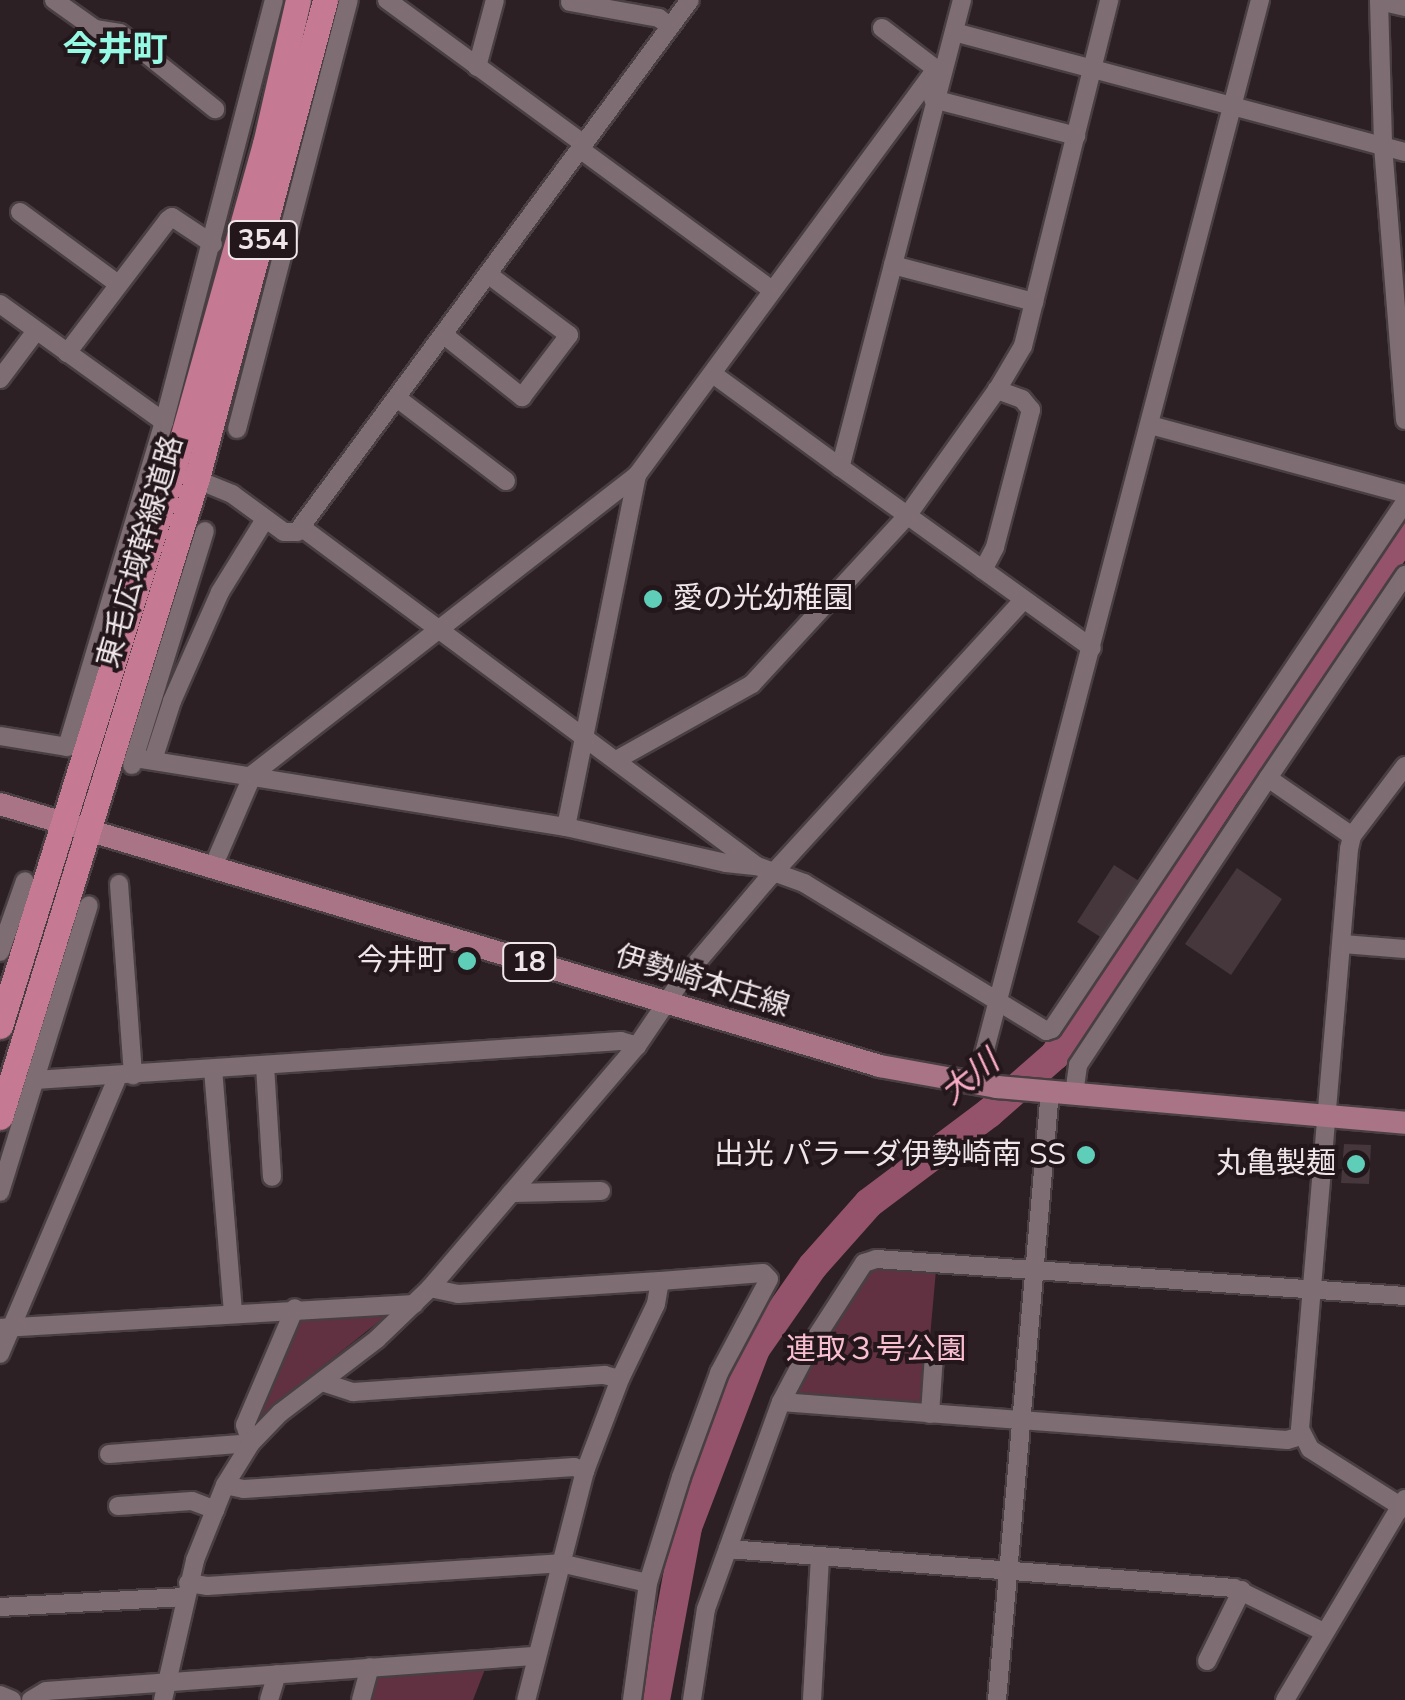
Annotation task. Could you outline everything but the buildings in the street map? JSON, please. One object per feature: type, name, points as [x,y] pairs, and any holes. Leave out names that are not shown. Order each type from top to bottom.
[{"type":"highway","name":"東毛広域幹線道路","points":[[10,1122],[53,946],[156,620],[214,327],[266,144],[298,0]]},
{"type":"highway","name":"東毛広域幹線道路","points":[[0,1026],[64,823],[100,670],[232,357],[324,0]]},
{"type":"main road","name":"伊勢崎本庄線","points":[[0,804],[880,1066],[986,1085],[1405,1123]]},
{"type":"street","points":[[54,0],[95,29],[120,34],[214,110]]},
{"type":"street","points":[[0,736],[67,747],[100,670],[132,530],[205,274],[274,0]]},
{"type":"street","points":[[237,429],[349,0]]},
{"type":"street","points":[[388,0],[772,290]]},
{"type":"street","points":[[477,66],[495,0]]},
{"type":"street","points":[[185,475],[232,494],[290,534],[302,527],[690,0]]},
{"type":"street","points":[[213,867],[253,774],[637,475],[938,68],[954,32],[962,0]]},
{"type":"street","points":[[618,759],[752,684],[907,516],[997,390],[1023,346],[1110,0]]},
{"type":"street","points":[[986,1085],[1000,1001],[1260,0]]},
{"type":"street","points":[[1405,8],[1379,0],[1383,146],[1401,292],[1405,420]]},
{"type":"street","points":[[570,2],[659,18],[670,27]]},
{"type":"street","points":[[882,28],[938,68]]},
{"type":"street","points":[[954,32],[1405,152]]},
{"type":"street","points":[[840,467],[893,265],[938,68]]},
{"type":"street","points":[[933,100],[1076,136]]},
{"type":"street","points":[[20,212],[118,284]]},
{"type":"street","points":[[67,353],[172,218],[213,244]]},
{"type":"street","points":[[893,265],[1034,302]]},
{"type":"street","points":[[205,274],[214,327]]},
{"type":"street","points":[[444,335],[522,397],[568,335],[489,275]]},
{"type":"street","points":[[0,304],[164,422]]},
{"type":"street","points":[[232,357],[267,324]]},
{"type":"street","points":[[0,379],[36,330]]},
{"type":"street","points":[[713,374],[1022,602],[1092,648]]},
{"type":"street","points":[[983,570],[995,548],[1030,410],[1022,399],[997,390]]},
{"type":"street","points":[[396,398],[506,481]]},
{"type":"street","points":[[1150,425],[1405,494]]},
{"type":"street","points":[[566,827],[637,475]]},
{"type":"street","points":[[140,762],[253,774],[566,827],[757,866],[804,883],[1046,1030],[1052,1029],[1405,502]]},
{"type":"street","points":[[140,762],[220,592],[266,519]]},
{"type":"street","points":[[302,527],[757,866]]},
{"type":"street","points":[[132,530],[140,582]]},
{"type":"street","points":[[140,762],[154,701],[205,531]]},
{"type":"street","points":[[1074,1094],[1078,1065],[1405,575]]},
{"type":"street","points":[[156,620],[188,588]]},
{"type":"street","points":[[165,1691],[186,1590],[215,1510],[250,1442],[430,1288],[637,1046],[666,1003],[776,873],[1022,602]]},
{"type":"street","points":[[143,664],[154,701]]},
{"type":"street","points":[[1285,1700],[1404,1504],[1310,1449],[1301,1436],[1352,836],[1405,766]]},
{"type":"street","points":[[1268,778],[1352,836]]},
{"type":"street","points":[[0,952],[25,882]]},
{"type":"street","points":[[0,1354],[6,1328],[125,1076],[119,884]]},
{"type":"street","points":[[0,1145],[35,1080],[88,905]]},
{"type":"street","points":[[1343,944],[1405,949]]},
{"type":"street","points":[[53,946],[57,1014]]},
{"type":"street","points":[[35,1080],[621,1041],[637,1046]]},
{"type":"street","points":[[265,1066],[272,1177]]},
{"type":"street","points":[[213,1069],[233,1312]]},
{"type":"street","points":[[996,1700],[1035,1271],[1047,1091]]},
{"type":"street","points":[[0,1192],[10,1122]]},
{"type":"street","points":[[511,1193],[600,1191]]},
{"type":"street","points":[[692,1700],[706,1609],[781,1402],[811,1345],[864,1264],[876,1260],[1405,1296]]},
{"type":"street","points":[[430,1288],[458,1294],[763,1272],[769,1280],[719,1373],[648,1583],[632,1700]]},
{"type":"street","points":[[526,1700],[585,1472],[620,1379],[656,1304],[660,1280]]},
{"type":"street","points":[[6,1328],[414,1304]]},
{"type":"street","points":[[250,1442],[245,1425],[296,1308]]},
{"type":"street","points":[[930,1414],[934,1356]]},
{"type":"street","points":[[322,1382],[354,1392],[604,1375],[620,1379]]},
{"type":"street","points":[[781,1402],[1287,1440],[1301,1436]]},
{"type":"street","points":[[109,1454],[250,1442]]},
{"type":"street","points":[[226,1485],[244,1490],[574,1467],[585,1472]]},
{"type":"street","points":[[118,1506],[192,1501],[215,1510]]},
{"type":"street","points":[[728,1548],[1242,1590],[1324,1632]]},
{"type":"street","points":[[812,1700],[820,1556]]},
{"type":"street","points":[[0,1607],[208,1586],[560,1563],[648,1583]]},
{"type":"street","points":[[1207,1661],[1242,1590]]},
{"type":"street","points":[[31,1700],[46,1691],[165,1691],[277,1674],[536,1656]]},
{"type":"street","points":[[360,1700],[370,1667]]},
{"type":"street","points":[[270,1700],[277,1674]]},
{"type":"street","points":[[0,1695],[12,1700]]},
{"type":"green space","name":"連取３号公園","points":[[876,1265],[936,1270],[924,1405],[798,1396],[797,1387],[825,1334]]},
{"type":"green space","points":[[392,1311],[254,1421],[298,1315]]},
{"type":"green space","points":[[487,1664],[473,1700],[367,1700],[378,1677],[388,1671]]},
{"type":"waterway","name":"大川","points":[[655,1700],[687,1527],[755,1349],[813,1266],[869,1203],[989,1113],[1055,1055],[1221,800],[1405,534]]},
{"type":"place","name":"愛の光幼稚園","points":[[653,599]]},
{"type":"place","name":"今井町","points":[[467,961]]},
{"type":"place","name":"出光 パラーダ伊勢崎南 SS","points":[[1086,1155]]},
{"type":"place","name":"丸亀製麺","points":[[1356,1164]]},
{"type":"district","name":"今井町","points":[[115,50]]}]
